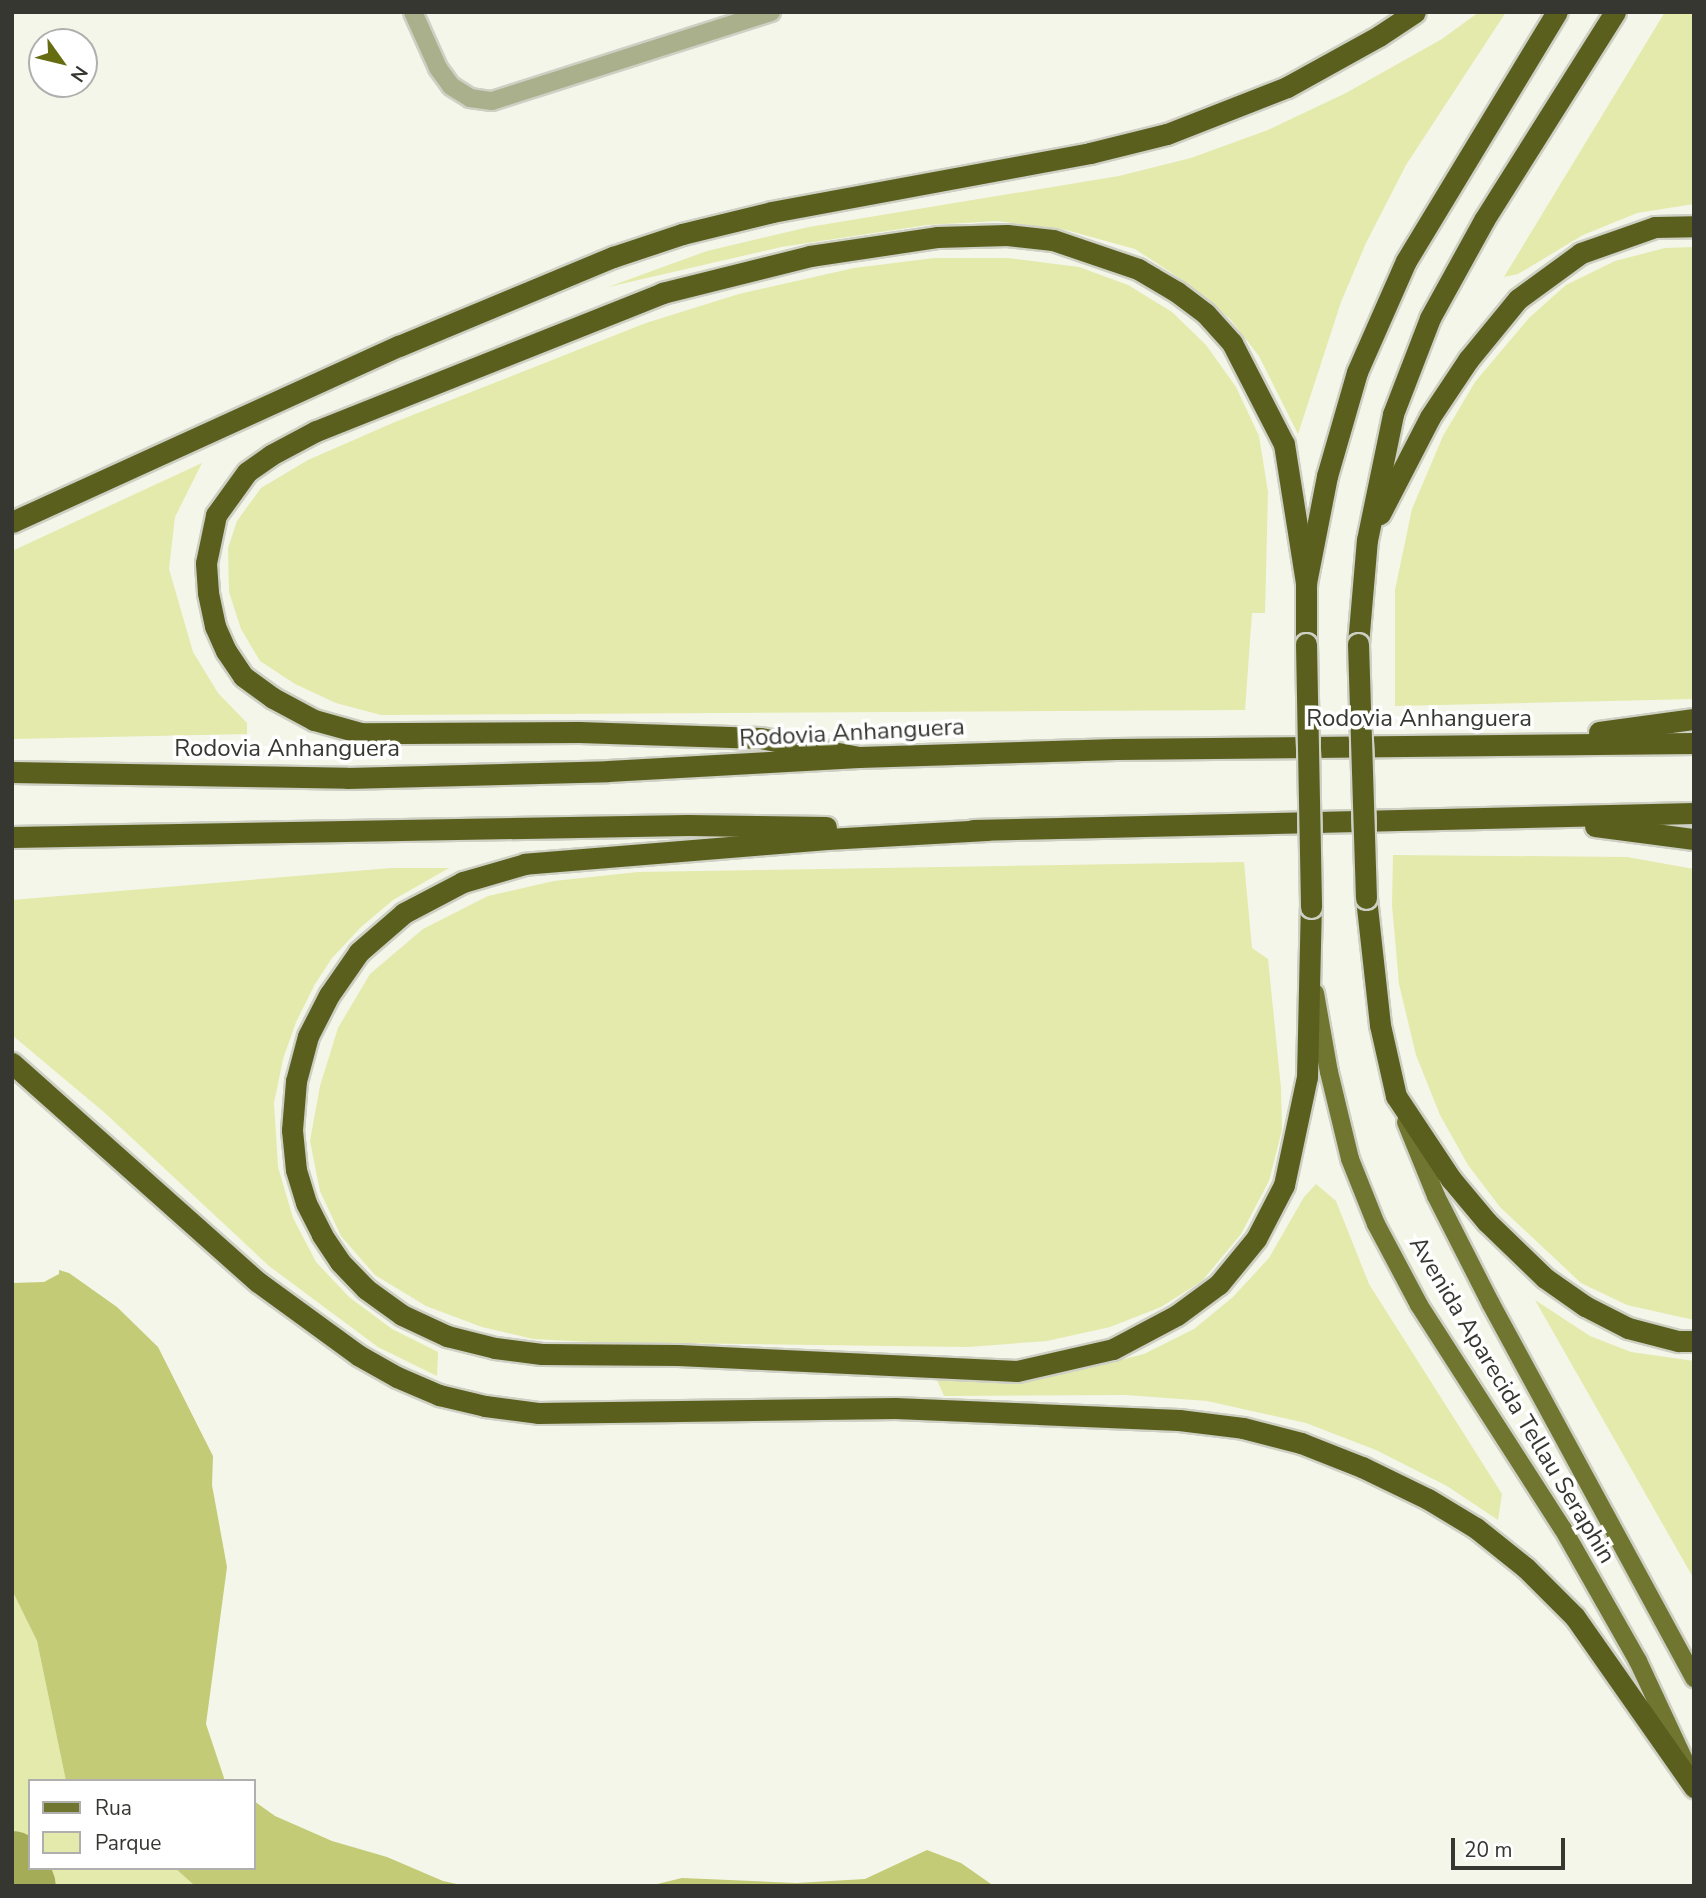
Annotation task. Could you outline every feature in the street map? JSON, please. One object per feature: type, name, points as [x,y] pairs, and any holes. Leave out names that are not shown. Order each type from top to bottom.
[{"type":"highway","points":[[12,522],[399,346],[613,257],[682,234],[772,212],[1090,153],[1167,134],[1287,87],[1335,62],[1415,12]]},
{"type":"highway","points":[[1306,583],[1327,477],[1357,372],[1406,261],[1557,12]]},
{"type":"highway","name":"Avenida Aparecida Tellau Seraphin","points":[[1399,1102],[1380,1025],[1366,898],[1358,644],[1367,540],[1393,414],[1430,318],[1485,220],[1615,12]]},
{"type":"highway","points":[[1367,540],[1430,417],[1468,360],[1518,299],[1581,253],[1655,227],[1694,226]]},
{"type":"highway","points":[[859,757],[760,738],[579,732],[361,733],[314,720],[273,698],[243,676],[226,651],[215,626],[208,593],[208,538],[216,515],[247,472],[271,455],[316,431],[662,293],[810,256],[937,237],[1007,234],[1053,240],[1138,269],[1177,292],[1206,314],[1232,343],[1284,444],[1306,583]]},
{"type":"highway","name":"Avenida Aparecida Tellau Seraphin","points":[[1306,583],[1312,972]]},
{"type":"highway","points":[[1494,745],[1694,719]]},
{"type":"highway","name":"Rodovia Anhanguera","points":[[12,772],[347,778],[608,771],[859,757],[1116,749],[1694,743]]},
{"type":"highway","points":[[1312,972],[1307,1077],[1295,1138],[1284,1185],[1256,1239],[1219,1284],[1177,1315],[1113,1349],[1017,1371],[678,1355],[542,1354],[495,1348],[447,1336],[402,1315],[366,1289],[340,1262],[321,1234],[306,1203],[296,1170],[292,1130],[296,1081],[308,1036],[329,995],[359,953],[404,913],[463,882],[525,864],[813,840],[988,831],[1694,813]]},
{"type":"highway","points":[[1527,817],[1694,839]]},
{"type":"highway","points":[[12,837],[688,825],[988,831]]},
{"type":"highway","points":[[12,1063],[258,1282],[358,1354],[397,1377],[439,1395],[485,1406],[538,1413],[895,1408],[1179,1420],[1243,1428],[1301,1443],[1362,1467],[1428,1499],[1476,1528],[1526,1568],[1575,1618],[1694,1787]]},
{"type":"highway","points":[[1399,1102],[1465,1196],[1487,1222],[1545,1278],[1585,1306],[1628,1328],[1678,1341],[1694,1341]]},
{"type":"main road","name":"Avenida Aparecida Tellau Seraphin","points":[[1312,972],[1329,1072],[1350,1159],[1376,1224],[1419,1305],[1563,1529],[1638,1661],[1694,1782]]},
{"type":"main road","name":"Avenida Aparecida Tellau Seraphin","points":[[1399,1102],[1448,1220],[1629,1563],[1694,1678]]},
{"type":"lane","points":[[413,12],[438,68],[451,86],[470,98],[492,101],[771,12]]},
{"type":"green space","points":[[1479,12],[1506,12],[1406,165],[1366,243],[1341,302],[1298,434],[1259,356],[1230,319],[1184,281],[1135,249],[1066,230],[998,221],[927,225],[781,247],[608,287],[707,251],[809,227],[1119,176],[1191,158],[1268,130],[1346,93],[1442,39]]},
{"type":"green space","points":[[1665,12],[1694,12],[1694,204],[1637,213],[1583,235],[1518,274],[1504,277]]},
{"type":"green space","points":[[1694,247],[1694,699],[1395,706],[1395,590],[1412,509],[1443,436],[1475,382],[1529,318],[1566,285],[1615,261],[1665,248]]},
{"type":"green space","points":[[934,258],[1008,258],[1079,267],[1128,285],[1172,312],[1206,345],[1236,387],[1259,436],[1268,492],[1265,613],[1252,613],[1245,710],[381,715],[336,703],[295,684],[260,661],[241,629],[229,592],[228,548],[237,521],[261,488],[308,460],[395,422],[646,323],[739,294],[854,268]]},
{"type":"green space","points":[[202,463],[175,517],[169,569],[193,652],[218,693],[247,723],[247,734],[12,739],[12,551]]},
{"type":"green space","points":[[1393,855],[1627,857],[1694,869],[1694,1320],[1627,1305],[1581,1283],[1500,1207],[1468,1165],[1440,1115],[1416,1055],[1399,984],[1392,905]]},
{"type":"green space","points":[[1244,862],[1252,948],[1268,959],[1281,1088],[1282,1130],[1269,1181],[1241,1234],[1202,1281],[1161,1307],[1110,1327],[1047,1341],[968,1347],[533,1339],[482,1327],[426,1306],[375,1275],[341,1236],[320,1191],[310,1141],[320,1086],[338,1028],[370,974],[423,929],[488,896],[554,881],[638,872]]},
{"type":"green space","points":[[391,868],[449,868],[393,900],[361,927],[332,958],[315,984],[296,1022],[283,1059],[274,1103],[278,1167],[293,1218],[316,1262],[349,1297],[392,1329],[438,1352],[437,1376],[378,1347],[269,1266],[105,1113],[12,1035],[12,900]]},
{"type":"green space","points":[[1316,1184],[1336,1201],[1369,1284],[1502,1494],[1498,1520],[1447,1486],[1376,1450],[1306,1423],[1207,1401],[1126,1395],[944,1396],[937,1380],[1016,1379],[1090,1368],[1144,1354],[1194,1329],[1233,1297],[1269,1258],[1304,1197]]},
{"type":"green space","points":[[59,1270],[69,1273],[117,1307],[158,1347],[213,1456],[212,1485],[227,1567],[206,1724],[224,1779],[66,1779],[37,1641],[12,1590],[12,1283],[44,1282],[59,1274]]},
{"type":"green space","points":[[1535,1300],[1590,1336],[1631,1352],[1694,1361],[1694,1579]]},
{"type":"green space","points":[[12,1590],[37,1641],[66,1779],[28,1779],[28,1870],[177,1870],[195,1886],[59,1886],[12,1867]]},
{"type":"green space","points":[[256,1802],[275,1816],[332,1841],[387,1857],[443,1881],[466,1886],[195,1886],[177,1870],[256,1870]]},
{"type":"green space","points":[[927,1850],[961,1863],[994,1886],[649,1886],[682,1878],[796,1883],[865,1879]]},
{"type":"waterway","points":[[12,1865],[22,1886]]}]
